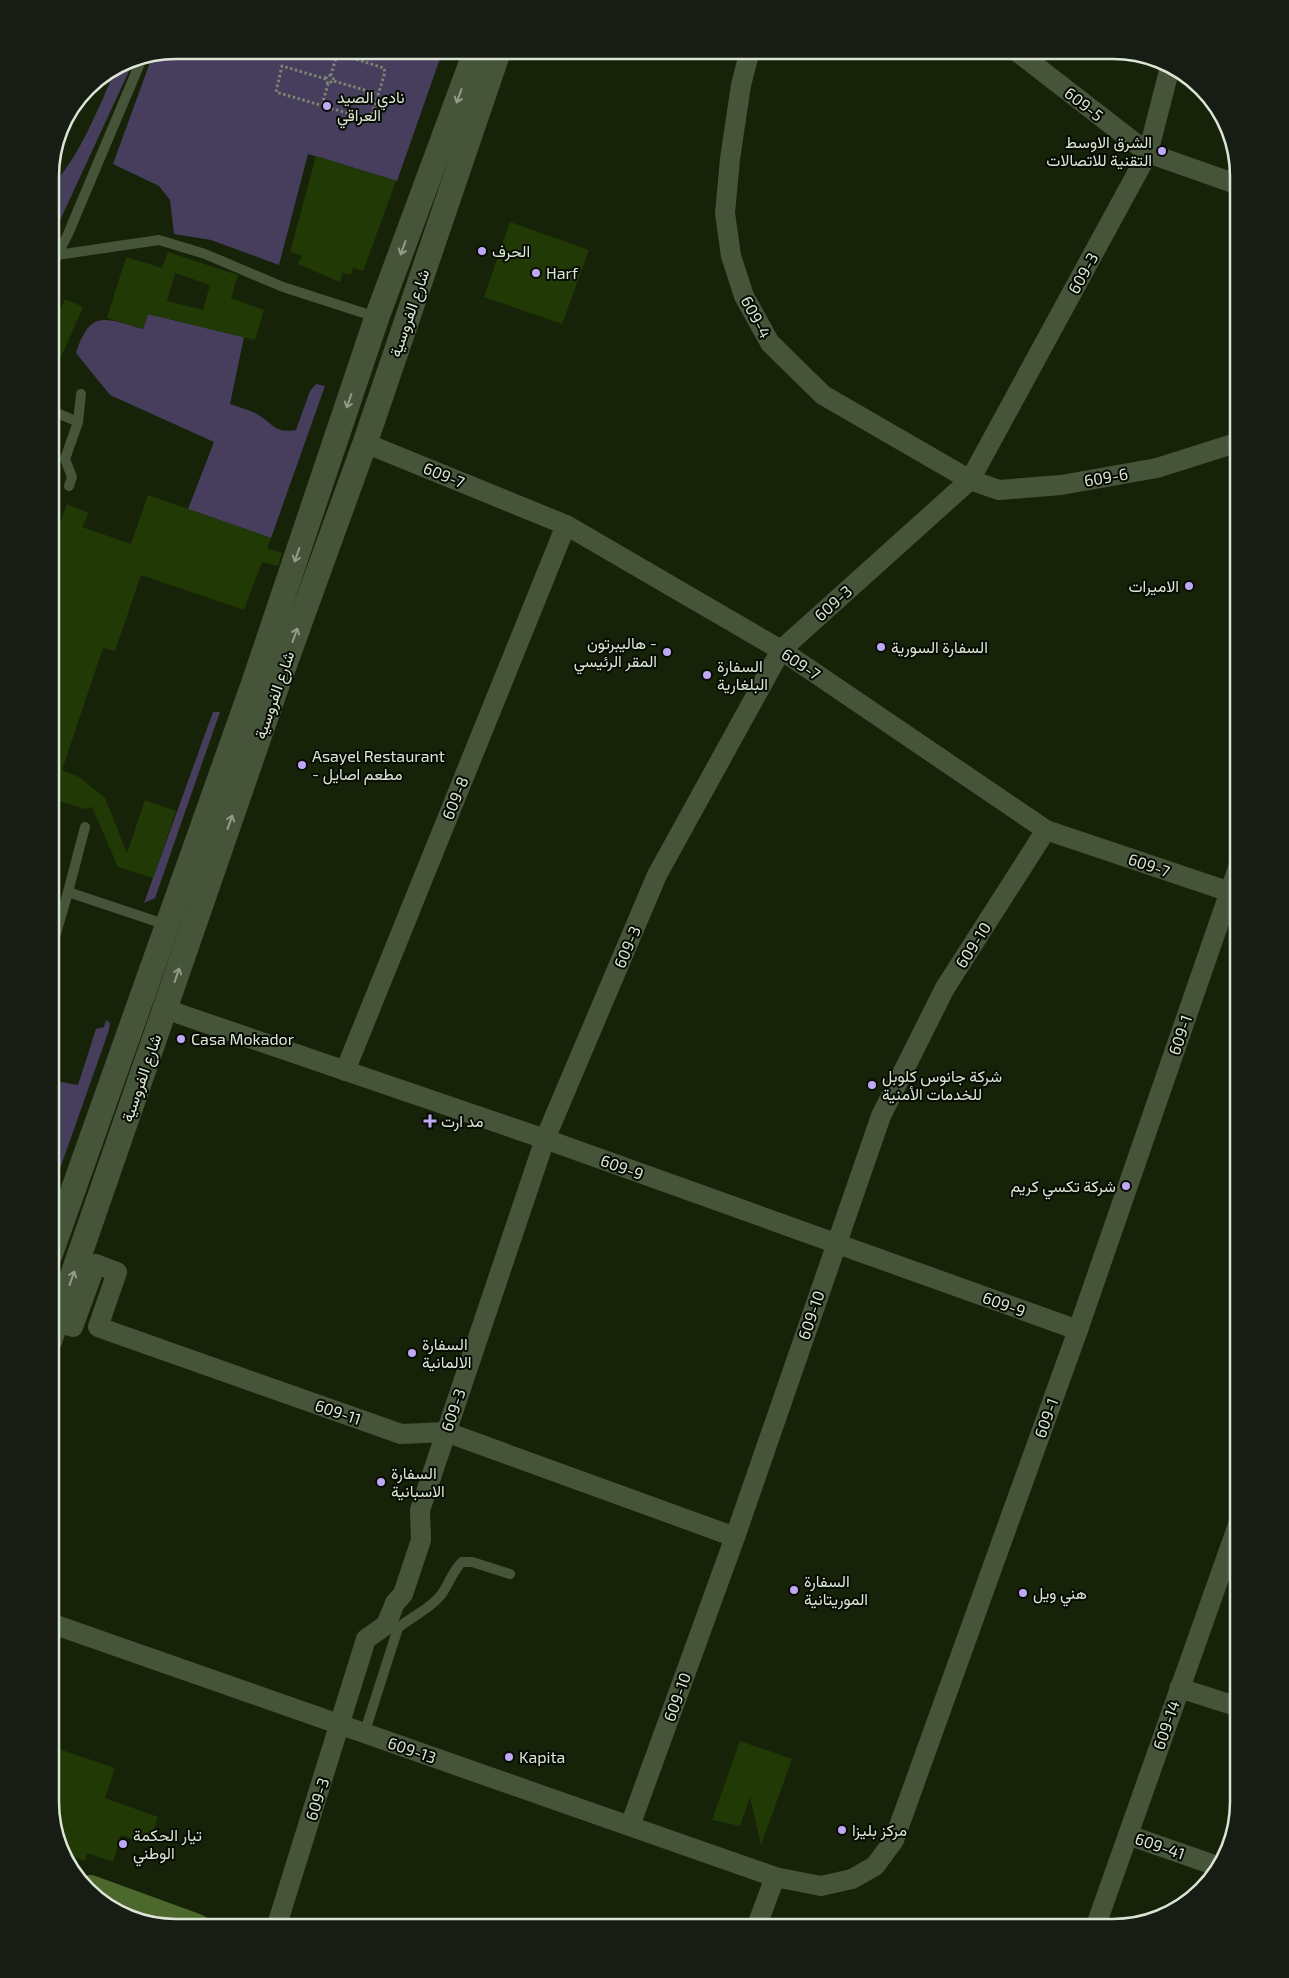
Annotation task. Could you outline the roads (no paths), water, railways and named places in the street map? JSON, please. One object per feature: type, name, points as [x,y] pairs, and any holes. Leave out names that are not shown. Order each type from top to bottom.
[{"type":"main road","points":[[106,1896],[172,1919]]},
{"type":"street","name":"شارع الفروسية","points":[[59,1314],[165,1009],[377,317],[473,59]]},
{"type":"street","name":"شارع الفروسية","points":[[59,1230],[167,925],[365,443],[496,59]]},
{"type":"street","name":"609-4","points":[[748,59],[741,85],[734,131],[725,214],[731,256],[744,296],[770,343],[822,396],[970,480]]},
{"type":"street","name":"609-5","points":[[1027,59],[1148,153],[1230,182]]},
{"type":"street","name":"609-3","points":[[279,1919],[366,1639],[386,1625],[395,1603],[403,1594],[421,1540],[420,1510],[545,1139],[657,875],[781,650],[970,480],[1148,153],[1168,73]]},
{"type":"street","name":"609-7","points":[[365,443],[566,525],[781,650],[1046,830],[1230,892]]},
{"type":"street","name":"609-6","points":[[970,480],[1000,490],[1061,486],[1157,468],[1230,445]]},
{"type":"street","name":"609-8","points":[[345,1071],[566,525]]},
{"type":"street","name":"609-10","points":[[630,1826],[735,1537],[881,1116],[941,997],[1046,830]]},
{"type":"street","name":"609-1","points":[[775,1877],[821,1886],[852,1879],[875,1866],[894,1840],[1078,1330],[1230,892]]},
{"type":"street","name":"609-9","points":[[165,1009],[545,1139],[1078,1330]]},
{"type":"street","name":"609-11","points":[[59,1330],[73,1327],[96,1264],[117,1272],[98,1327],[401,1434],[446,1432],[735,1537]]},
{"type":"street","name":"609-14","points":[[1098,1919],[1179,1688],[1230,1566]]},
{"type":"street","name":"609-13","points":[[59,1626],[775,1877]]},
{"type":"street","points":[[1179,1688],[1230,1704]]},
{"type":"street","name":"609-41","points":[[1128,1834],[1213,1864]]},
{"type":"street","points":[[759,1919],[775,1877]]},
{"type":"lane","points":[[59,250],[139,65]]},
{"type":"lane","points":[[59,255],[159,240],[205,254],[283,287],[377,317]]},
{"type":"lane","points":[[69,486],[72,477],[65,459],[78,422],[81,394]]},
{"type":"lane","points":[[59,414],[78,422]]},
{"type":"lane","points":[[59,923],[85,828]]},
{"type":"lane","points":[[68,892],[167,925]]},
{"type":"lane","points":[[364,1734],[398,1628],[408,1619],[424,1611],[442,1594],[452,1571],[462,1562],[472,1562],[510,1574]]},
{"type":"place","name":"نادي الصيد العراقي","points":[[327,106]]},
{"type":"place","name":"الشرق الاوسط التقنية للاتصالات","points":[[1162,151]]},
{"type":"place","name":"الحرف","points":[[482,251]]},
{"type":"place","name":"Harf","points":[[536,273]]},
{"type":"place","name":"الاميرات","points":[[1189,586]]},
{"type":"place","name":"السفارة السورية","points":[[881,647]]},
{"type":"place","name":"هاليبرتون - المقر الرئيسي","points":[[667,652]]},
{"type":"place","name":"السفارة البلغارية","points":[[707,675]]},
{"type":"place","name":"Asayel Restaurant - مطعم اصايل","points":[[302,765]]},
{"type":"place","name":"Casa Mokador","points":[[181,1039]]},
{"type":"place","name":"شركة جانوس كلوبل للخدمات الأمنية","points":[[872,1085]]},
{"type":"place","name":"مد ارت","points":[[430,1121]]},
{"type":"place","name":"شركة تكسي كريم","points":[[1126,1186]]},
{"type":"place","name":"السفارة الالمانية","points":[[412,1353]]},
{"type":"place","name":"السفارة الاسبانية","points":[[381,1482]]},
{"type":"place","name":"السفارة الموريتانية","points":[[794,1590]]},
{"type":"place","name":"هني ويل","points":[[1023,1593]]},
{"type":"place","name":"Kapita","points":[[509,1757]]},
{"type":"place","name":"مركز بليزا","points":[[842,1830]]},
{"type":"place","name":"تيار الحكمة الوطني","points":[[123,1844]]}]
